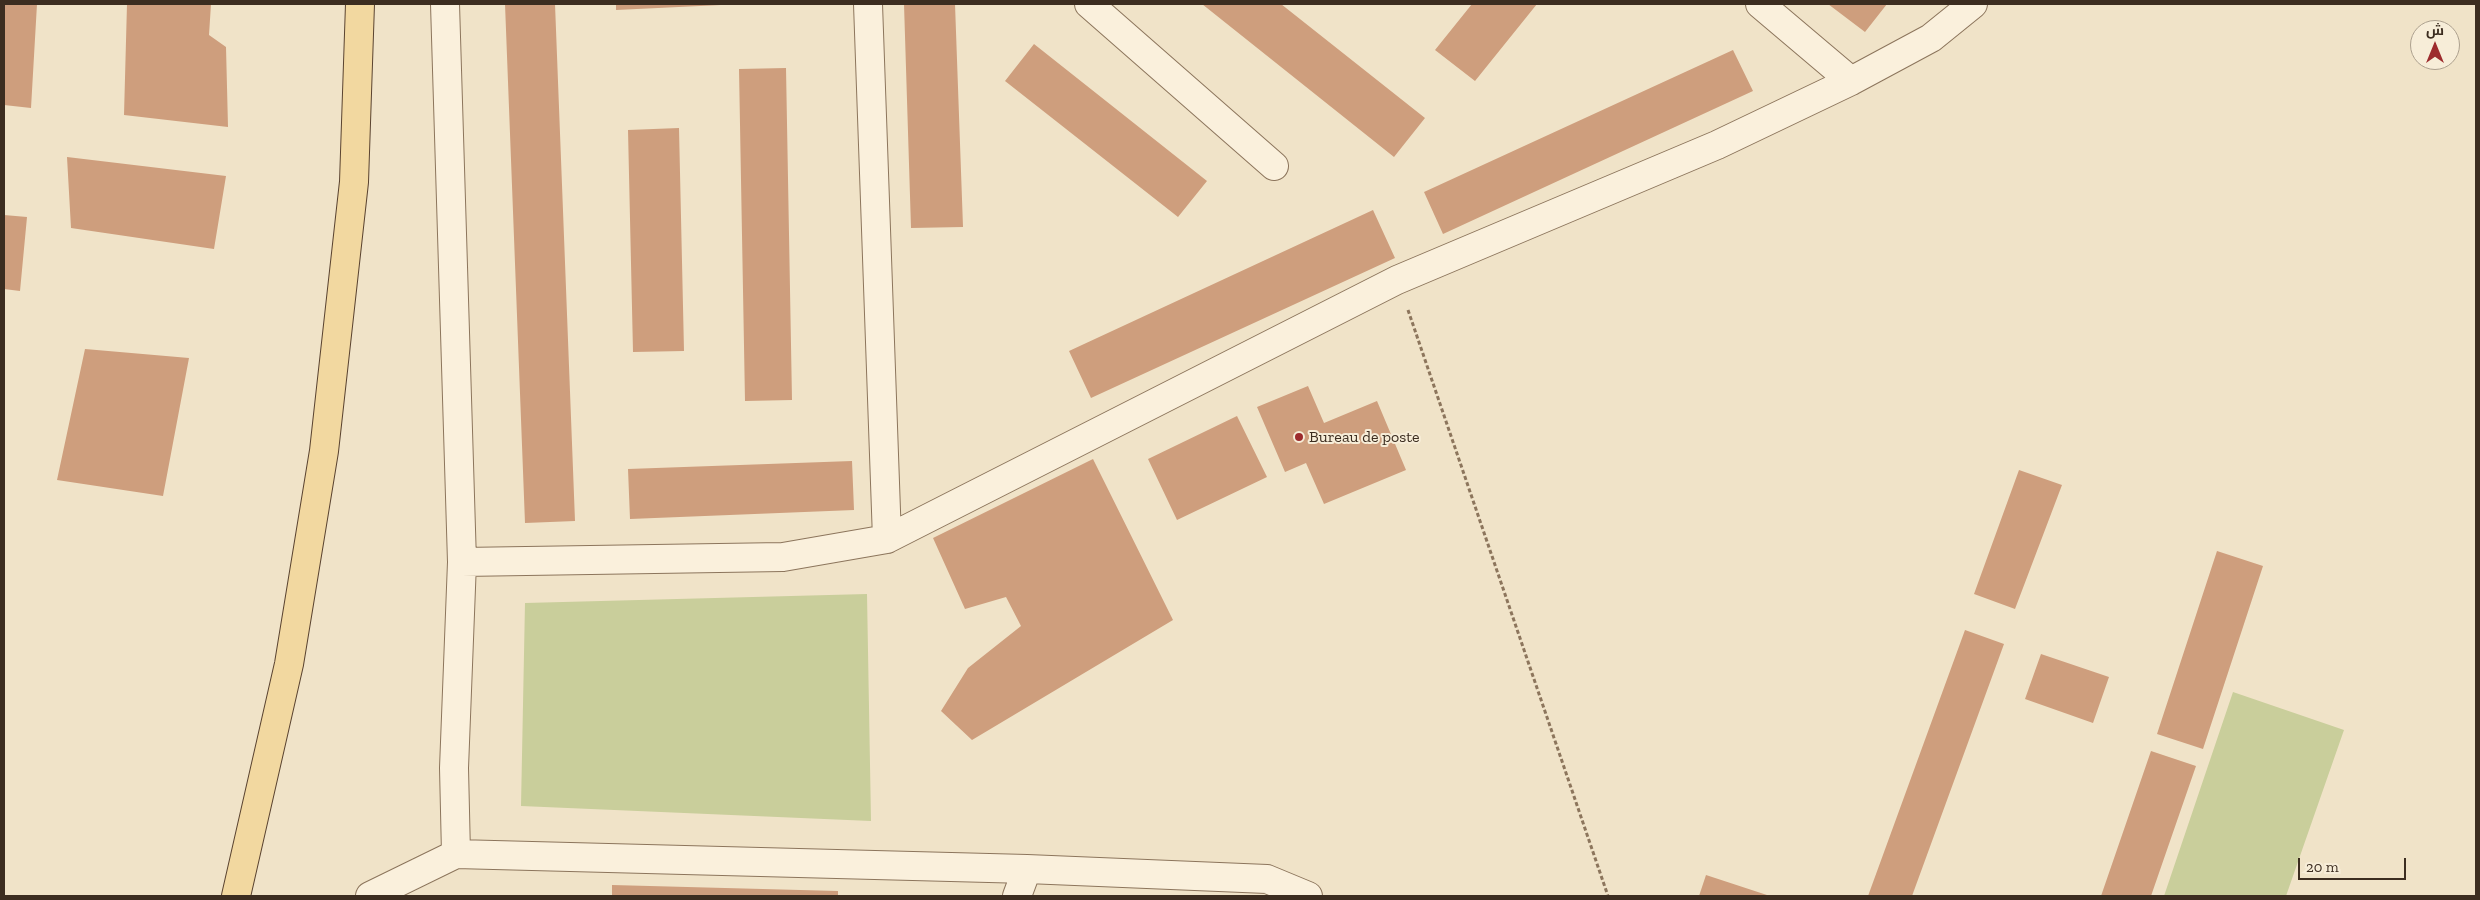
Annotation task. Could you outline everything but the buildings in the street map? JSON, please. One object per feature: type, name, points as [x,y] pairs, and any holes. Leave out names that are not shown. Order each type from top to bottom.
[{"type":"main road","points":[[236,896],[289,664],[324,451],[354,182],[360,4]]},
{"type":"street","points":[[446,4],[462,562],[454,768],[456,854]]},
{"type":"street","points":[[868,4],[887,539]]},
{"type":"street","points":[[1089,4],[1274,166]]},
{"type":"street","points":[[1760,4],[1850,81]]},
{"type":"street","points":[[462,562],[783,557],[887,539],[1398,280],[1716,145],[1850,81],[1931,38],[1973,4]]},
{"type":"street","points":[[370,896],[456,854],[1027,868],[1268,879],[1308,896]]},
{"type":"street","points":[[1017,896],[1027,868]]},
{"type":"path","points":[[1398,280],[1608,896]]},
{"type":"green space","points":[[867,594],[871,821],[521,806],[525,603]]},
{"type":"green space","points":[[2233,692],[2344,730],[2286,896],[2164,896]]},
{"type":"place","name":"Bureau de poste","points":[[1299,437]]}]
